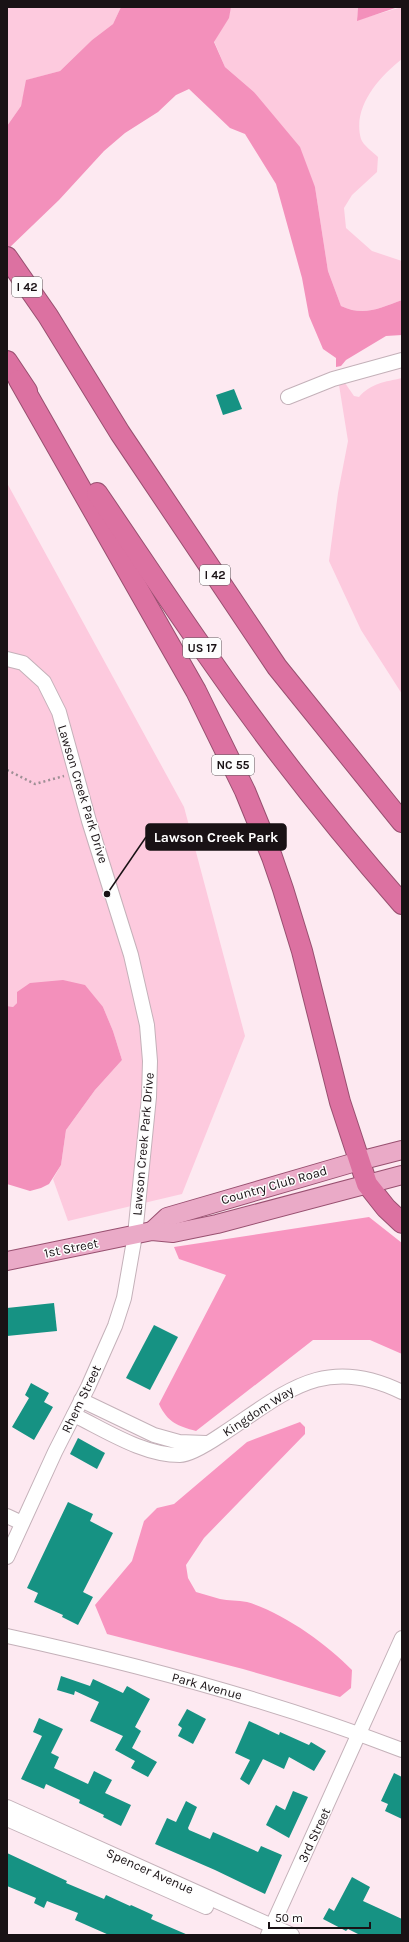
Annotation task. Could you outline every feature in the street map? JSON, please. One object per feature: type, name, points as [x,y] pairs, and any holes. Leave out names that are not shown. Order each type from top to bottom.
[{"type":"highway","name":"I 42","points":[[7,258],[48,316],[120,433],[277,667],[402,822]]},
{"type":"highway","name":"US 17","points":[[7,361],[208,657],[317,803],[402,904]]},
{"type":"highway","name":"NC 55","points":[[19,380],[196,691],[214,725],[257,818],[283,889],[302,951],[340,1102],[367,1184]]},
{"type":"highway","points":[[367,1184],[386,1208],[402,1223]]},
{"type":"main road","name":"Country Club Road","points":[[143,1233],[167,1217],[359,1160],[402,1150]]},
{"type":"main road","name":"Country Club Road","points":[[143,1233],[173,1233],[217,1224],[402,1175]]},
{"type":"main road","name":"1st Street","points":[[7,1261],[143,1233]]},
{"type":"street","points":[[288,397],[333,379],[402,360]]},
{"type":"street","name":"Lawson Creek Park Drive","points":[[7,659],[22,664],[44,682],[59,712],[75,772],[131,955],[147,1025],[150,1061],[143,1233]]},
{"type":"street","name":"Rhem Street","points":[[7,1557],[115,1326],[143,1233]]},
{"type":"street","name":"Kingdom Way","points":[[74,1415],[142,1447],[160,1453],[183,1455],[209,1443],[296,1386],[328,1376],[356,1376],[387,1385],[402,1392]]},
{"type":"street","name":"Kingdom Way","points":[[81,1400],[154,1435],[179,1442],[209,1443]]},
{"type":"street","points":[[7,1516],[22,1523]]},
{"type":"street","name":"Park Avenue","points":[[7,1636],[64,1648],[246,1696],[360,1734],[402,1750]]},
{"type":"street","points":[[360,1734],[390,1662],[402,1638]]},
{"type":"street","name":"3rd Street","points":[[269,1933],[360,1734]]},
{"type":"street","name":"Spencer Avenue","points":[[7,1807],[269,1933]]},
{"type":"street","name":"Spencer Avenue","points":[[7,1819],[269,1933],[292,1935]]},
{"type":"path","points":[[7,770],[35,784],[75,772]]},
{"type":"shaded area","points":[[7,7],[121,7],[113,24],[92,40],[60,71],[27,80],[21,106],[7,126]]},
{"type":"shaded area","points":[[121,7],[231,7],[229,18],[214,42],[225,67],[254,92],[300,147],[315,187],[328,271],[341,306],[357,311],[365,311],[402,300],[402,335],[386,336],[346,360],[341,366],[336,367],[336,358],[323,349],[309,316],[302,278],[276,184],[245,134],[230,128],[189,89],[176,95],[158,112],[125,133],[104,151],[59,200],[7,250],[7,126],[21,106],[26,80],[60,71],[92,40],[113,24]]},
{"type":"shaded area","points":[[231,7],[358,7],[357,20],[402,7],[402,59],[393,66],[377,84],[364,104],[360,116],[359,127],[361,139],[378,157],[377,172],[352,195],[344,208],[346,228],[372,251],[402,261],[402,300],[365,311],[357,311],[341,306],[328,271],[315,187],[254,92],[225,67],[214,41],[228,18]]},
{"type":"shaded area","points":[[358,7],[398,7],[357,21]]},
{"type":"shaded area","points":[[402,378],[402,694],[361,630],[329,561],[338,493],[348,441],[339,385],[345,383],[354,396],[359,397],[373,386]]},
{"type":"shaded area","points":[[7,483],[184,807],[245,1036],[182,1194],[68,1221],[53,1179],[61,1165],[66,1130],[95,1090],[122,1060],[113,1031],[103,1007],[17,1003],[13,1007],[7,1006]]},
{"type":"shaded area","points":[[63,980],[85,985],[103,1007],[113,1031],[122,1060],[95,1090],[66,1130],[61,1165],[49,1184],[30,1191],[7,1184],[7,1006],[13,1007],[17,1003],[17,992],[30,983]]},
{"type":"shaded area","points":[[369,1217],[402,1243],[402,1354],[370,1340],[313,1340],[196,1431],[174,1423],[166,1416],[159,1404],[226,1275],[179,1259],[174,1247]]},
{"type":"shaded area","points":[[300,1422],[305,1427],[305,1434],[204,1538],[186,1565],[188,1578],[196,1592],[223,1600],[247,1602],[275,1613],[303,1630],[330,1650],[352,1670],[351,1688],[340,1697],[243,1669],[107,1634],[95,1605],[132,1561],[144,1521],[157,1508],[174,1504],[247,1442]]},
{"type":"building","points":[[234,389],[242,409],[223,415],[216,395]]},
{"type":"building","points":[[54,1303],[57,1331],[7,1336],[7,1308]]},
{"type":"building","points":[[154,1325],[178,1337],[150,1390],[126,1378]]},
{"type":"building","points":[[31,1383],[49,1393],[44,1402],[53,1407],[34,1440],[12,1427],[29,1398],[25,1395]]},
{"type":"building","points":[[78,1438],[105,1453],[97,1469],[70,1454]]},
{"type":"building","points":[[68,1502],[93,1514],[90,1521],[113,1533],[83,1592],[93,1597],[78,1625],[62,1617],[63,1615],[34,1602],[38,1593],[27,1588]]},
{"type":"building","points":[[61,1676],[90,1686],[93,1679],[123,1693],[127,1686],[150,1699],[135,1727],[141,1731],[132,1748],[157,1762],[148,1777],[131,1768],[135,1761],[115,1750],[123,1736],[90,1721],[99,1702],[75,1691],[74,1695],[57,1690]]},
{"type":"building","points":[[187,1709],[206,1719],[193,1744],[178,1736],[182,1728],[178,1725]]},
{"type":"building","points":[[39,1718],[63,1729],[51,1753],[59,1757],[54,1768],[88,1784],[94,1771],[112,1780],[105,1793],[131,1805],[121,1826],[103,1817],[104,1815],[79,1803],[80,1800],[46,1784],[44,1789],[21,1779],[42,1736],[33,1732]]},
{"type":"building","points":[[249,1721],[279,1735],[280,1732],[309,1745],[311,1742],[326,1751],[314,1771],[289,1757],[284,1769],[263,1759],[249,1785],[240,1779],[250,1760],[235,1753]]},
{"type":"building","points":[[394,1773],[402,1777],[402,1819],[385,1811],[388,1804],[381,1801]]},
{"type":"building","points":[[293,1791],[308,1797],[289,1838],[266,1825],[276,1805],[285,1810]]},
{"type":"building","points":[[186,1801],[197,1807],[188,1828],[189,1830],[210,1839],[213,1832],[258,1852],[261,1846],[282,1855],[265,1894],[155,1844],[167,1818],[176,1822]]},
{"type":"building","points":[[7,1853],[67,1881],[66,1883],[104,1899],[106,1895],[130,1906],[131,1905],[153,1915],[151,1919],[188,1935],[109,1935],[75,1920],[78,1913],[47,1901],[44,1908],[34,1903],[36,1898],[7,1886]]},
{"type":"building","points":[[352,1877],[370,1887],[363,1901],[402,1919],[402,1935],[360,1935],[348,1929],[346,1931],[323,1919],[329,1908],[334,1911]]},
{"type":"place","name":"Lawson Creek Park","points":[[107,894]]}]
